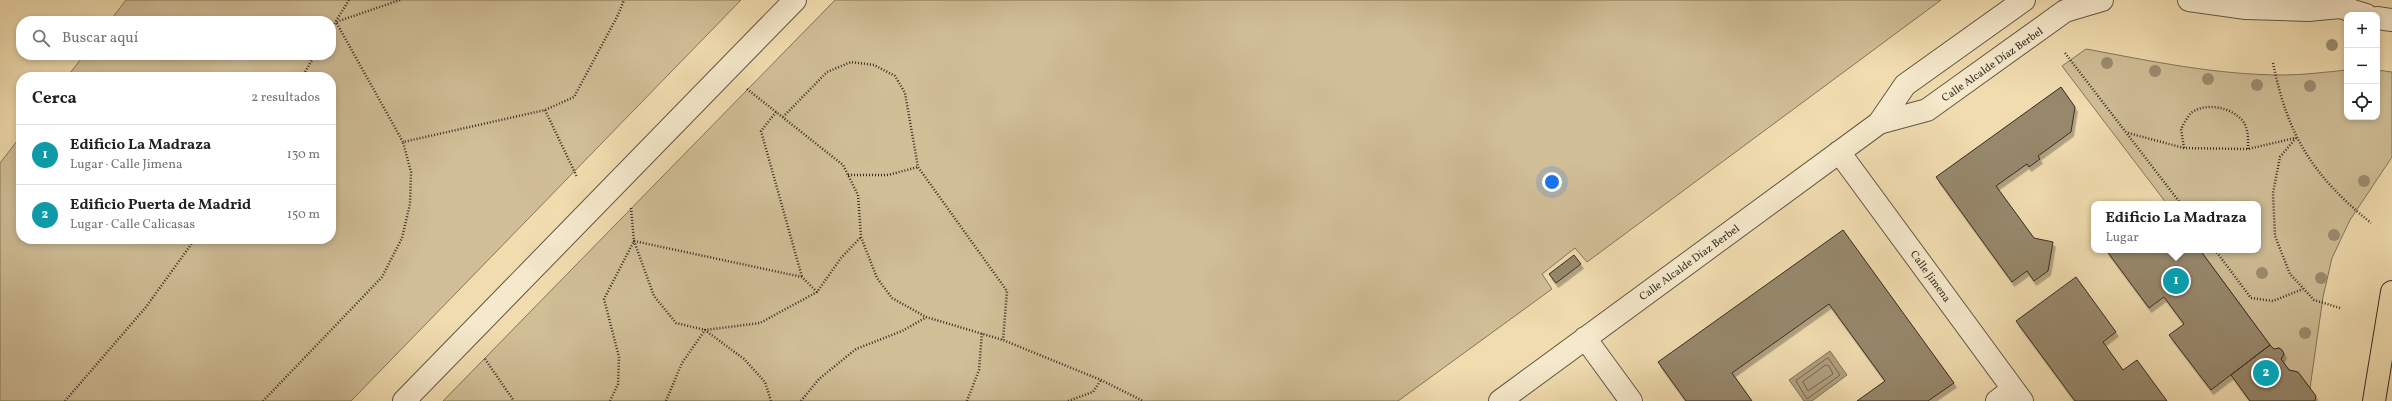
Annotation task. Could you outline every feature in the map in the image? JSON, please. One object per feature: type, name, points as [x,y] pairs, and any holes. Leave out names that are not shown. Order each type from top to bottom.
[{"type":"main road","points":[[2374,401],[2392,292]]},
{"type":"street","points":[[404,401],[794,0]]},
{"type":"street","name":"Calle Alcalde Díaz Berbel","points":[[1879,123],[1927,110],[2065,11],[2102,0]]},
{"type":"street","name":"Calle Alcalde Díaz Berbel","points":[[1500,401],[1879,123],[1905,85],[2022,1]]},
{"type":"street","points":[[2197,1],[2246,8],[2291,10],[2346,4],[2361,12]]},
{"type":"street","points":[[2380,18],[2392,20]]},
{"type":"street","name":"Calle Jimena","points":[[1839,152],[2011,397]]},
{"type":"street","points":[[1585,338],[1631,401]]},
{"type":"path","points":[[336,22],[349,0]]},
{"type":"path","points":[[336,22],[400,0]]},
{"type":"path","points":[[403,142],[545,110],[574,97],[618,15],[624,0]]},
{"type":"path","points":[[263,401],[382,277],[402,238],[410,204],[411,172],[403,142],[336,22]]},
{"type":"path","points":[[2065,53],[2179,201]]},
{"type":"path","points":[[305,72],[312,60]]},
{"type":"path","points":[[783,117],[826,72],[851,62],[874,65],[895,76],[905,93],[918,167],[1007,291],[1003,340]]},
{"type":"path","points":[[2273,63],[2281,101],[2296,138],[2322,176],[2347,203],[2371,222]]},
{"type":"path","points":[[744,86],[843,165],[858,195],[861,237],[877,278],[892,298],[926,317],[982,332],[1003,340],[1101,380],[1143,401]]},
{"type":"path","points":[[2184,148],[2181,129],[2191,114],[2207,107],[2226,109],[2243,121],[2248,135],[2248,150]]},
{"type":"path","points":[[545,110],[577,178]]},
{"type":"path","points":[[776,112],[761,131],[802,277],[817,292]]},
{"type":"path","points":[[2128,133],[2184,148],[2248,150],[2296,138]]},
{"type":"path","points":[[2296,138],[2280,157],[2273,200],[2275,236],[2290,274],[2303,289],[2314,300],[2340,308]]},
{"type":"path","points":[[848,175],[888,175],[918,167]]},
{"type":"path","points":[[631,202],[634,242],[654,296],[676,324],[705,330],[760,323],[817,292],[841,258],[861,237]]},
{"type":"path","points":[[634,242],[802,277]]},
{"type":"path","points":[[610,401],[618,384],[619,357],[604,299],[634,242]]},
{"type":"path","points":[[65,401],[146,307],[191,244]]},
{"type":"path","points":[[2217,253],[2251,298],[2273,301],[2303,289]]},
{"type":"path","points":[[801,401],[819,379],[856,349],[902,331],[926,317]]},
{"type":"path","points":[[666,401],[682,363],[705,330]]},
{"type":"path","points":[[705,330],[744,360],[766,382],[770,401]]},
{"type":"path","points":[[967,401],[979,370],[982,332]]},
{"type":"path","points":[[482,353],[514,401]]},
{"type":"path","points":[[1068,401],[1093,392],[1101,380]]},
{"type":"shaded area","points":[[126,0],[741,0],[351,401],[0,401],[0,163],[16,142],[16,244],[336,244],[336,72],[71,72],[80,60],[336,60],[336,16],[114,16]]},
{"type":"shaded area","points":[[835,0],[1941,0],[1587,262],[1575,248],[1542,274],[1552,289],[1398,401],[443,401]]},
{"type":"shaded area","points":[[2086,49],[2233,73],[2291,75],[2344,70],[2344,120],[2380,120],[2380,70],[2392,72],[2392,157],[2350,220],[2332,258],[2323,297],[2310,388],[2298,372],[2289,370],[2281,359],[2284,354],[2282,350],[2279,348],[2274,349],[2270,345],[2202,253],[2261,253],[2261,201],[2165,201],[2062,66]]},
{"type":"water","points":[[1830,351],[1847,375],[1812,401],[1804,401],[1789,380]]},
{"type":"building","points":[[2061,87],[2075,107],[2071,132],[2038,156],[2040,159],[2029,167],[2027,164],[1996,186],[2034,238],[2053,242],[2048,271],[2034,281],[2027,271],[2012,282],[1936,177]]},
{"type":"building","points":[[1843,230],[1954,383],[1928,401],[1857,401],[1885,381],[1829,304],[1732,373],[1752,401],[1686,401],[1658,362]]},
{"type":"building","points":[[2108,253],[2202,253],[2270,345],[2211,390],[2169,335],[2184,324],[2164,297],[2149,308]]},
{"type":"building","points":[[1574,255],[1581,264],[1556,283],[1549,274]]},
{"type":"building","points":[[2076,277],[2116,332],[2103,342],[2123,370],[2137,360],[2167,401],[2075,401],[2016,321]]},
{"type":"building","points":[[2270,345],[2274,349],[2279,348],[2282,350],[2284,354],[2281,359],[2289,370],[2298,372],[2316,396],[2315,401],[2250,401],[2231,375]]},
{"type":"place","name":"Edificio La Madraza","points":[[2176,281]]},
{"type":"place","name":"Edificio Puerta de Madrid","points":[[2266,373]]}]
